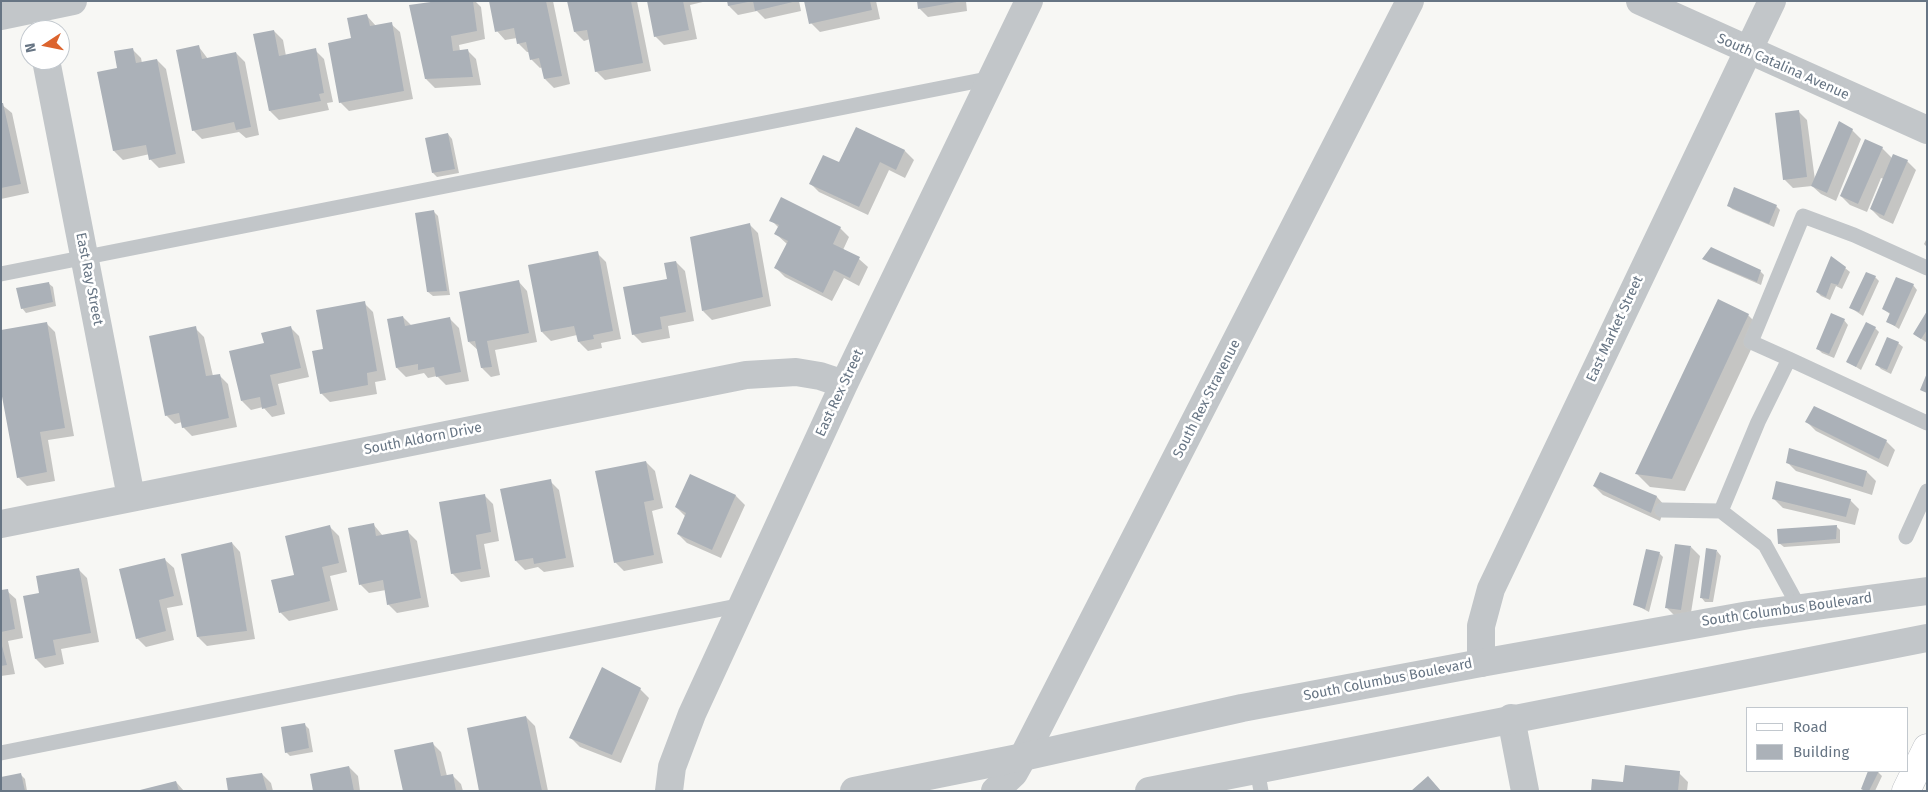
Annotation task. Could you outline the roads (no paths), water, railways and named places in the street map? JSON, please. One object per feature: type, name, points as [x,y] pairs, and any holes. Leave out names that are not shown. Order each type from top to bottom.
[{"type":"main road","points":[[1906,791],[1927,748]]},
{"type":"street","points":[[1,16],[37,13],[73,1]]},
{"type":"street","name":"East Rex Street","points":[[669,791],[672,767],[682,738],[742,605],[844,384],[1029,1]]},
{"type":"street","name":"South Rex Stravenue","points":[[995,791],[1014,773],[1023,757],[1410,1]]},
{"type":"street","name":"South Catalina Avenue","points":[[1640,1],[1748,52],[1927,130]]},
{"type":"street","name":"East Market Street","points":[[1481,663],[1482,626],[1491,589],[1772,1]]},
{"type":"street","name":"East Ray Street","points":[[48,70],[132,497]]},
{"type":"street","name":"South Aldorn Drive","points":[[1,524],[746,375],[796,372],[820,376],[844,384]]},
{"type":"street","name":"South Columbus Boulevard","points":[[854,791],[1023,757],[1232,710],[1481,663],[1676,627],[1927,591]]},
{"type":"street","points":[[1149,791],[1259,780],[1511,718],[1927,638]]},
{"type":"street","points":[[1511,718],[1525,791]]},
{"type":"lane","points":[[1,274],[992,78]]},
{"type":"lane","points":[[1927,268],[1854,235],[1803,216],[1751,342],[1927,424]]},
{"type":"lane","points":[[1721,512],[1758,422],[1789,359]]},
{"type":"lane","points":[[1906,537],[1927,491]]},
{"type":"lane","points":[[1662,510],[1721,512],[1765,546],[1800,609]]},
{"type":"lane","points":[[1,752],[742,605]]}]
